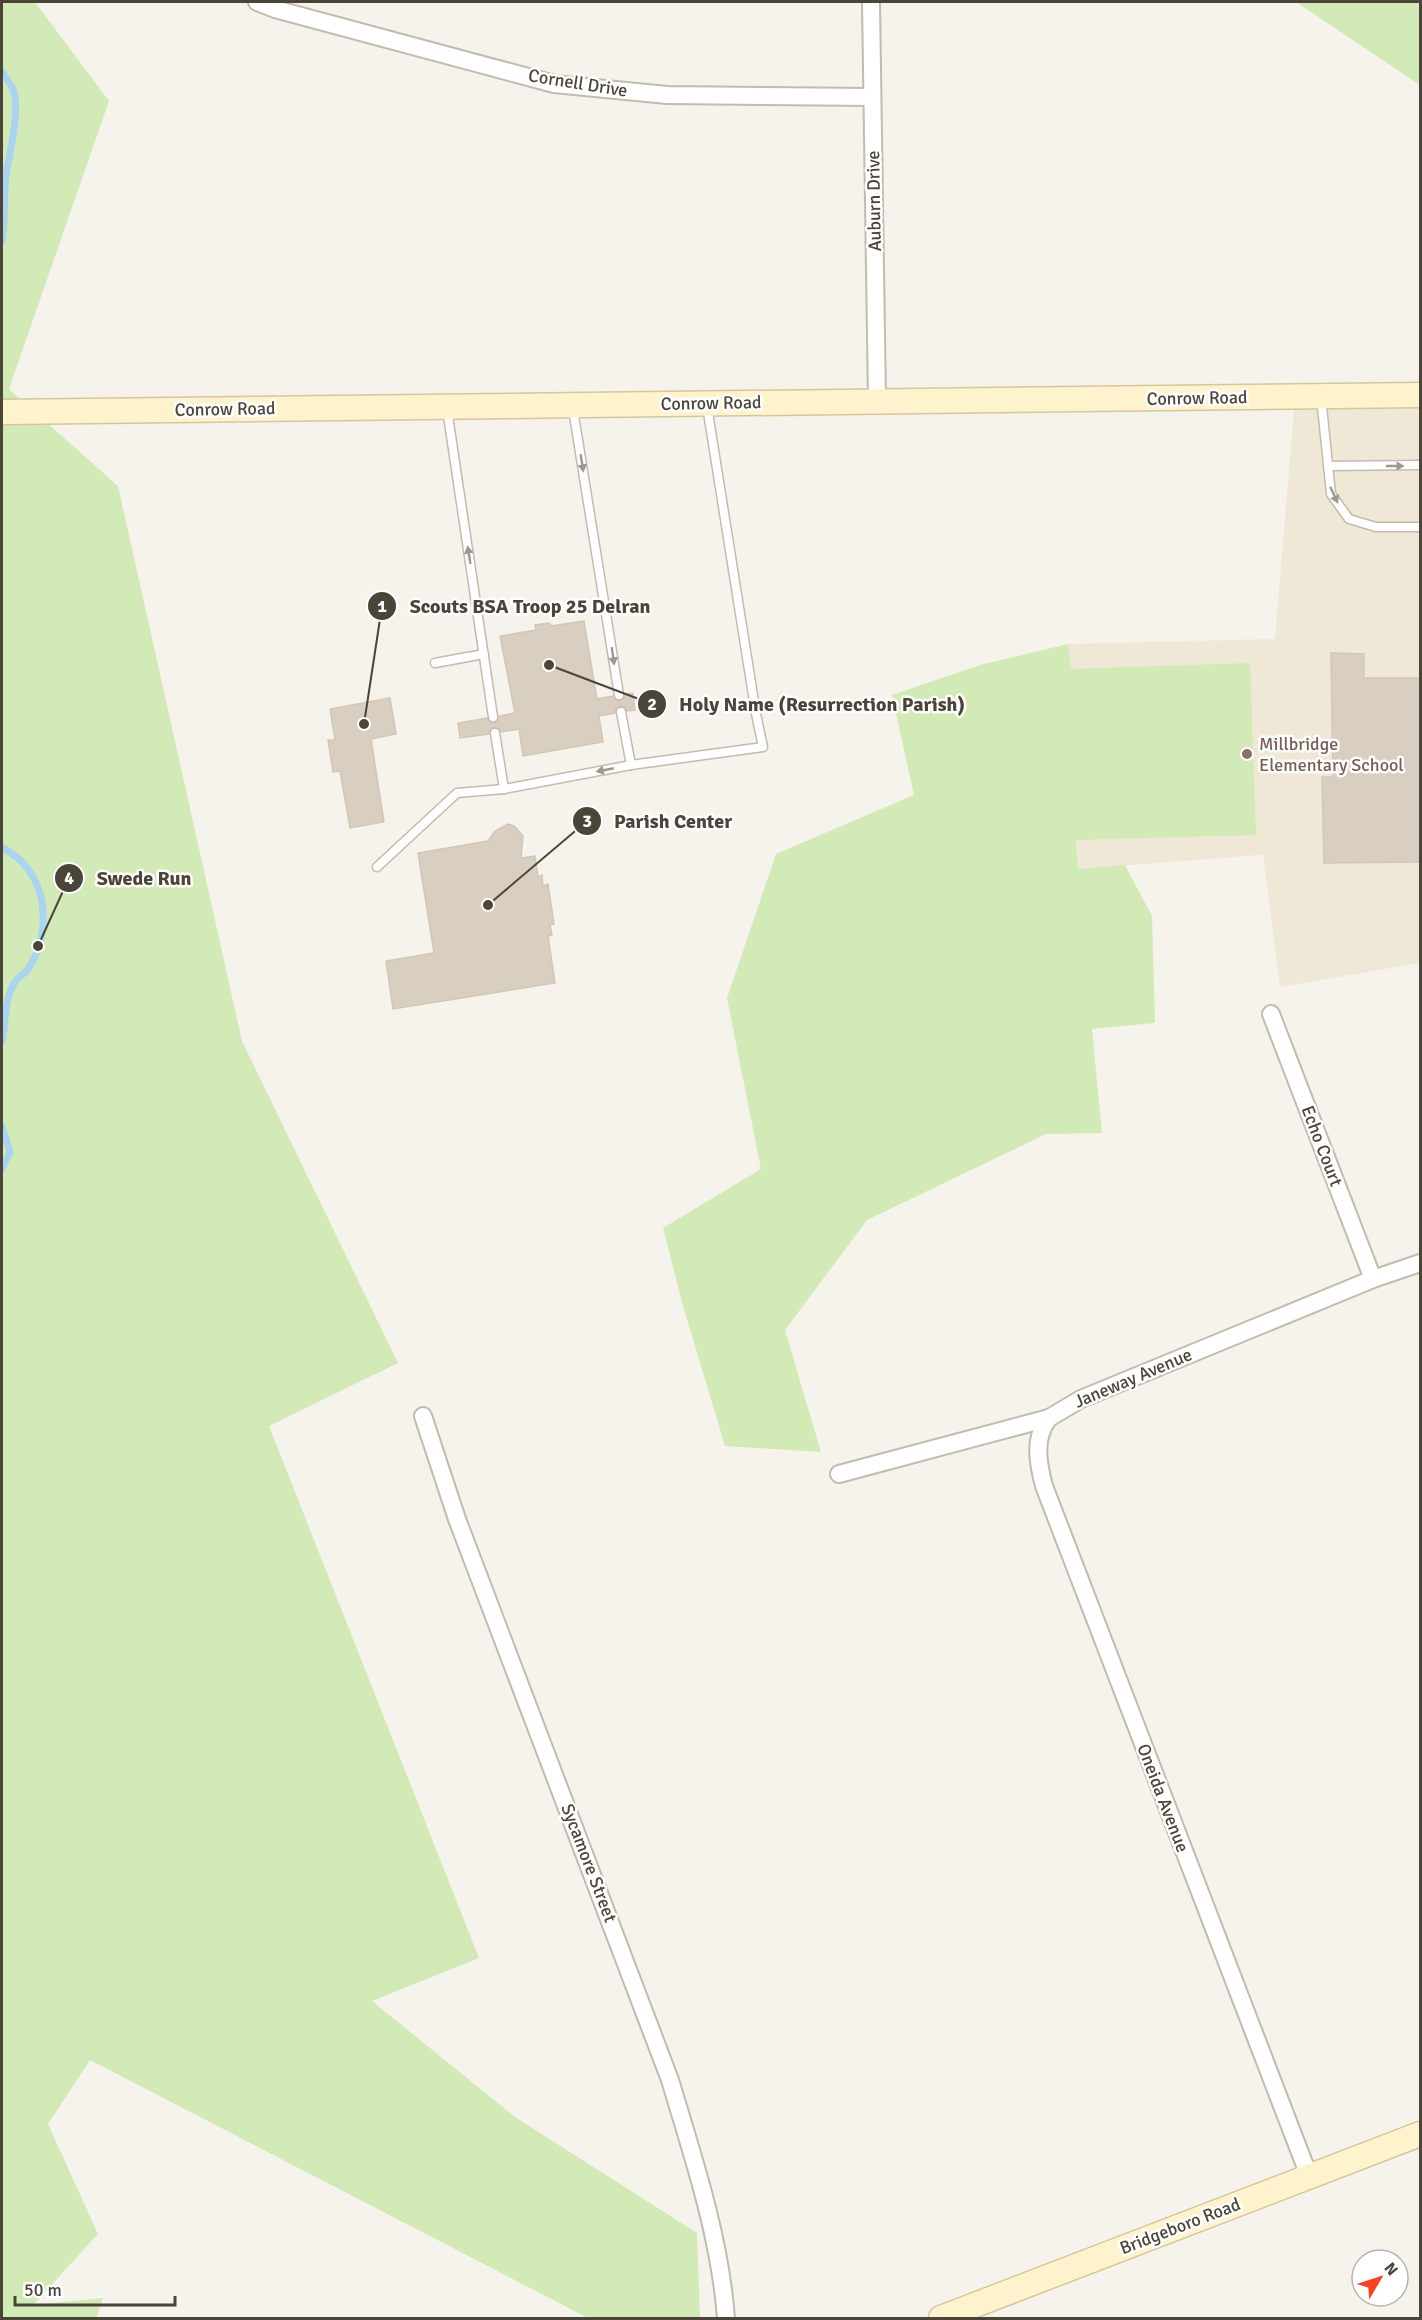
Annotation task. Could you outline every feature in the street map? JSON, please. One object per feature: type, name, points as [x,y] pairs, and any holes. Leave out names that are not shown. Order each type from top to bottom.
[{"type":"street","name":"Cornell Drive","points":[[256,2],[554,84],[667,95],[873,97]]},
{"type":"street","name":"Auburn Drive","points":[[871,2],[877,401]]},
{"type":"street","name":"Conrow Road","points":[[2,412],[1420,395]]},
{"type":"street","name":"Echo Court","points":[[1272,1014],[1373,1279]]},
{"type":"street","name":"Janeway Avenue","points":[[839,1474],[1049,1418],[1081,1399],[1373,1279],[1420,1263]]},
{"type":"street","name":"Sycamore Street","points":[[423,1416],[457,1519],[670,2079],[714,2240],[726,2319]]},
{"type":"street","name":"Oneida Avenue","points":[[1049,1418],[1042,1425],[1038,1438],[1038,1466],[1044,1486],[1309,2176]]},
{"type":"street","name":"Bridgeboro Road","points":[[941,2319],[1420,2134]]},
{"type":"lane","points":[[1321,396],[1330,494],[1349,519],[1376,527],[1420,527]]},
{"type":"lane","points":[[378,867],[458,793],[504,789],[631,765],[763,747],[706,403]]},
{"type":"lane","points":[[573,405],[619,695]]},
{"type":"lane","points":[[446,407],[493,717]]},
{"type":"lane","points":[[1328,466],[1420,465]]},
{"type":"lane","points":[[435,663],[484,654]]},
{"type":"lane","points":[[621,712],[631,765]]},
{"type":"lane","points":[[495,732],[504,789]]},
{"type":"shaded area","name":"Millbridge Elementary School","points":[[1420,396],[1420,963],[1280,987],[1263,855],[1078,869],[1068,644],[1275,639],[1295,397]]},
{"type":"green space","points":[[2,2],[35,2],[109,101],[9,389],[118,486],[242,1041],[398,1363],[269,1426],[479,1958],[372,2001],[515,2117],[697,2233],[700,2318],[588,2318],[90,2060],[48,2124],[98,2234],[33,2305],[103,2298],[96,2318],[2,2318]]},
{"type":"green space","points":[[1296,2],[1420,2],[1420,85]]},
{"type":"green space","points":[[1068,644],[1071,669],[1250,663],[1256,835],[1076,840],[1078,869],[1125,865],[1152,916],[1155,1023],[1092,1029],[1102,1133],[1046,1134],[867,1220],[785,1330],[821,1452],[725,1446],[683,1306],[663,1228],[761,1169],[727,998],[776,854],[914,795],[892,695],[980,665]]},
{"type":"building","points":[[584,621],[597,699],[613,696],[619,701],[623,700],[625,694],[633,693],[635,710],[627,711],[625,707],[620,706],[616,708],[615,713],[599,716],[603,742],[523,756],[519,729],[501,732],[495,727],[491,728],[489,734],[460,738],[458,723],[487,718],[490,723],[495,723],[499,720],[499,716],[515,713],[500,636],[536,630],[535,625],[549,623],[551,626]]},
{"type":"building","points":[[1331,653],[1364,654],[1364,678],[1420,678],[1420,862],[1324,863],[1322,777],[1333,777]]},
{"type":"building","points":[[390,698],[396,734],[371,739],[384,822],[350,828],[340,771],[333,772],[328,740],[335,740],[330,709]]},
{"type":"building","points":[[508,824],[514,826],[523,836],[521,858],[535,856],[538,877],[542,875],[543,886],[548,884],[554,924],[550,925],[552,935],[548,936],[555,983],[393,1009],[386,961],[434,953],[418,853],[488,841],[495,831]]},
{"type":"waterway","points":[[2,72],[13,89],[16,106],[15,126],[5,184],[2,241]]},
{"type":"waterway","points":[[2,847],[22,861],[32,876],[42,902],[43,915],[43,929],[35,956],[27,971],[11,989],[2,1041]]},
{"type":"waterway","points":[[2,1126],[10,1152],[2,1169]]},
{"type":"place","name":"Holy Name (Resurrection Parish)","points":[[549,665]]},
{"type":"place","name":"Scouts BSA Troop 25 Delran","points":[[364,724]]},
{"type":"place","name":"Millbridge Elementary School","points":[[1247,754]]},
{"type":"place","name":"Parish Center","points":[[488,905]]},
{"type":"place","name":"Swede Run","points":[[38,946]]}]
